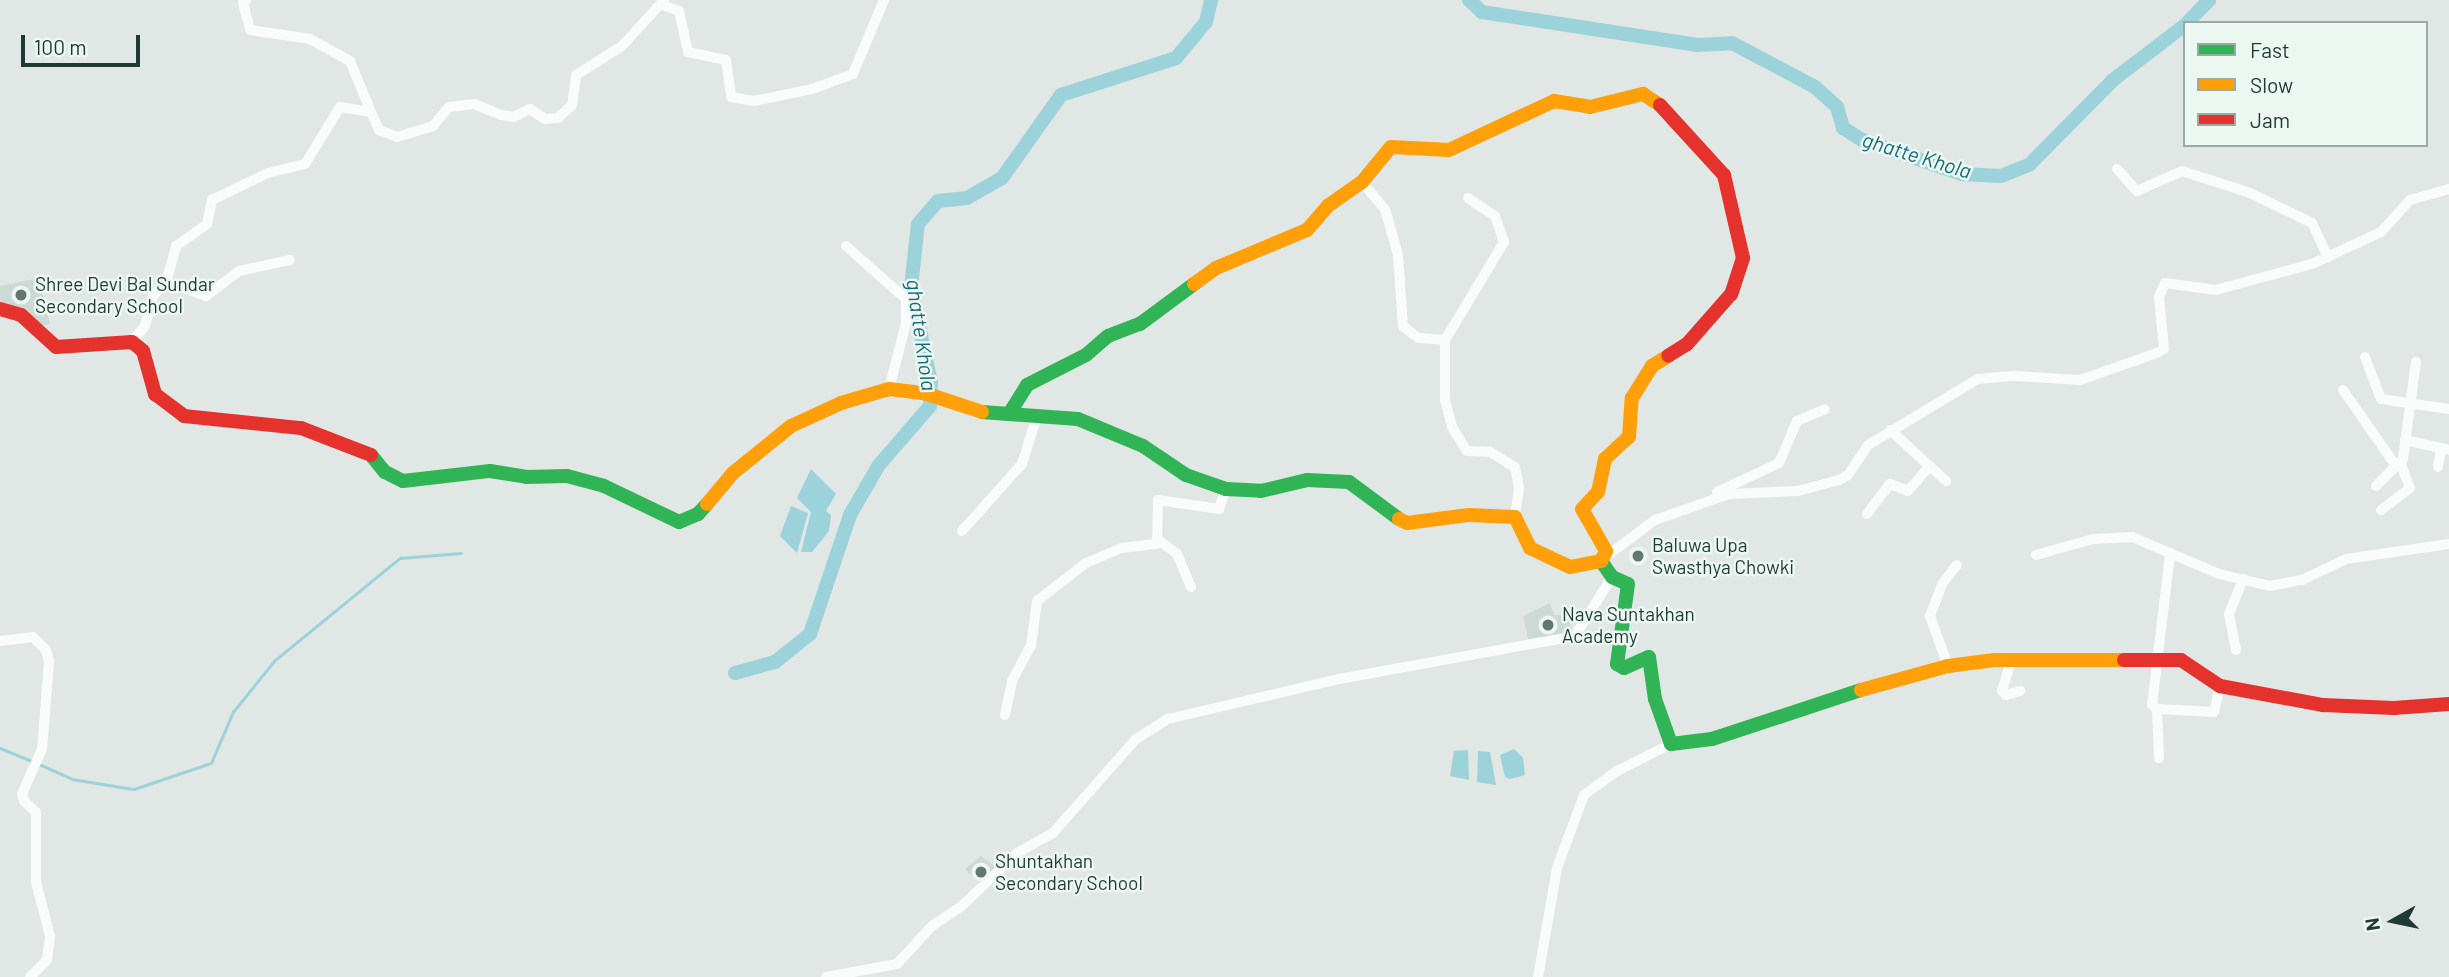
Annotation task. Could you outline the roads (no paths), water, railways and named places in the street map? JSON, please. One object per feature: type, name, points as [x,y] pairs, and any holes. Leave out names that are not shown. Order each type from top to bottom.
[{"type":"street","points":[[246,0],[243,3],[250,30],[310,39],[350,61],[379,130],[397,136],[433,127],[449,107],[474,104],[501,115],[513,117],[530,109],[545,120],[558,118],[572,105],[576,75],[622,46],[663,2],[679,10],[688,52],[726,60],[731,97],[754,102],[812,89],[853,74],[884,0]]},
{"type":"street","points":[[1009,414],[1027,385],[1086,355],[1108,336],[1140,324],[1216,268],[1307,230],[1329,205],[1362,182],[1391,148],[1449,150],[1555,101],[1590,107],[1643,94],[1666,109],[1724,175],[1743,258],[1741,274],[1731,294],[1687,344],[1652,366],[1632,398],[1629,437],[1605,459],[1598,492],[1583,509],[1606,551],[1601,561]]},
{"type":"street","points":[[132,342],[145,326],[152,296],[166,282],[176,246],[208,224],[212,200],[268,173],[305,164],[340,107],[370,112]]},
{"type":"street","points":[[2118,169],[2137,191],[2182,171],[2250,193],[2312,223],[2328,257]]},
{"type":"street","points":[[1362,182],[1385,209],[1398,255],[1403,326],[1418,338],[1445,340]]},
{"type":"street","points":[[1468,198],[1495,216],[1504,242],[1445,340],[1444,390],[1452,427],[1467,451],[1490,452],[1515,467],[1519,488],[1515,517],[1530,548],[1570,567],[1601,561],[1655,520],[1729,494],[1798,491],[1839,480],[1848,475],[1868,445],[1978,379],[2015,376],[2080,380],[2161,351],[2164,342],[2159,297],[2165,283],[2204,290],[2223,289],[2328,257],[2381,232],[2410,200],[2449,189]]},
{"type":"street","points":[[846,246],[906,299],[906,323],[889,389]]},
{"type":"street","points":[[166,282],[206,296],[239,271],[290,260]]},
{"type":"street","points":[[0,309],[21,315],[56,347],[132,342],[143,351],[155,394],[184,416],[301,428],[369,452],[385,472],[403,481],[490,471],[526,477],[567,476],[604,486],[679,522],[698,514],[733,473],[791,426],[841,403],[889,389],[924,393],[951,406],[1078,419],[1143,446],[1177,471],[1226,489],[1245,492],[1307,480],[1349,482],[1388,514],[1407,523],[1469,515],[1515,517]]},
{"type":"street","points":[[2365,357],[2381,399],[2449,409]]},
{"type":"street","points":[[2376,486],[2389,476],[2397,463],[2404,440],[2416,362]]},
{"type":"street","points":[[2343,390],[2397,463],[2410,488],[2381,510]]},
{"type":"street","points":[[1689,508],[1779,463],[1797,421],[1825,409]]},
{"type":"street","points":[[962,531],[1022,464],[1037,416]]},
{"type":"street","points":[[1890,430],[1946,481]]},
{"type":"street","points":[[2404,440],[2445,449],[2438,467]]},
{"type":"street","points":[[1867,514],[1890,484],[1908,491],[1930,466]]},
{"type":"street","points":[[1160,541],[1158,500],[1219,509],[1226,489]]},
{"type":"street","points":[[2036,555],[2078,542],[2126,537],[2242,579],[2270,586],[2313,576],[2346,559],[2449,544]]},
{"type":"street","points":[[1005,715],[1012,681],[1031,646],[1037,601],[1086,563],[1116,550],[1160,541],[1177,554],[1191,587]]},
{"type":"street","points":[[2170,553],[2152,705],[2157,709],[2214,712],[2220,686]]},
{"type":"street","points":[[1601,561],[1612,577],[1628,584],[1630,594],[1617,640],[1617,664],[1624,668],[1649,657],[1655,699],[1671,744]]},
{"type":"street","points":[[1948,666],[1930,615],[1942,584],[1956,565]]},
{"type":"street","points":[[826,977],[884,973],[897,964],[932,926],[963,905],[1017,853],[1053,833],[1136,739],[1168,719],[1339,679],[1432,664],[1513,644],[1575,636],[1612,577]]},
{"type":"street","points":[[2236,650],[2229,614],[2242,579]]},
{"type":"street","points":[[0,641],[33,638],[46,650],[49,661],[42,750],[22,794],[24,801],[36,812],[36,882],[50,936],[47,960],[30,977]]},
{"type":"street","points":[[2011,660],[2002,691],[2006,695],[2020,691]]},
{"type":"street","points":[[1538,977],[1557,869],[1584,795],[1617,771],[1671,744],[1712,739],[1825,700],[1948,666],[2011,660],[2181,660],[2220,686],[2323,705],[2394,708],[2449,704]]},
{"type":"street","points":[[2157,709],[2159,758]]},
{"type":"water","points":[[811,469],[836,494],[826,511],[831,515],[829,531],[812,552],[801,552],[811,512],[797,498]]},
{"type":"water","points":[[791,506],[808,513],[797,553],[780,536]]},
{"type":"water","points":[[1514,749],[1523,758],[1525,775],[1510,779],[1505,777],[1500,755]]},
{"type":"water","points":[[1468,750],[1469,780],[1450,776],[1454,751]]},
{"type":"water","points":[[1478,751],[1490,752],[1496,785],[1477,782]]},
{"type":"waterway","name":"ghatte Khola","points":[[735,673],[775,662],[810,634],[850,515],[879,465],[930,406],[931,383],[911,287],[918,224],[938,201],[967,198],[1002,178],[1061,95],[1176,58],[1206,22],[1211,0]]},
{"type":"waterway","name":"ghatte Khola","points":[[1469,0],[1482,12],[1697,45],[1732,43],[1815,87],[1837,107],[1843,128],[1862,140],[1962,174],[2001,176],[2030,164],[2113,80],[2183,27]]},
{"type":"waterway","name":"ghatte Khola","points":[[2189,21],[2209,0]]},
{"type":"waterway","points":[[39,764],[72,779],[134,789],[211,763],[233,712],[274,661],[400,558],[461,553]]},
{"type":"waterway","points":[[0,748],[33,761]]},
{"type":"place","name":"Shree Devi Bal Sundar Secondary School","points":[[21,295]]},
{"type":"place","name":"Baluwa Upa Swasthya Chowki","points":[[1638,556]]},
{"type":"place","name":"Nava Suntakhan Academy","points":[[1548,625]]},
{"type":"place","name":"Shuntakhan Secondary School","points":[[981,872]]}]
